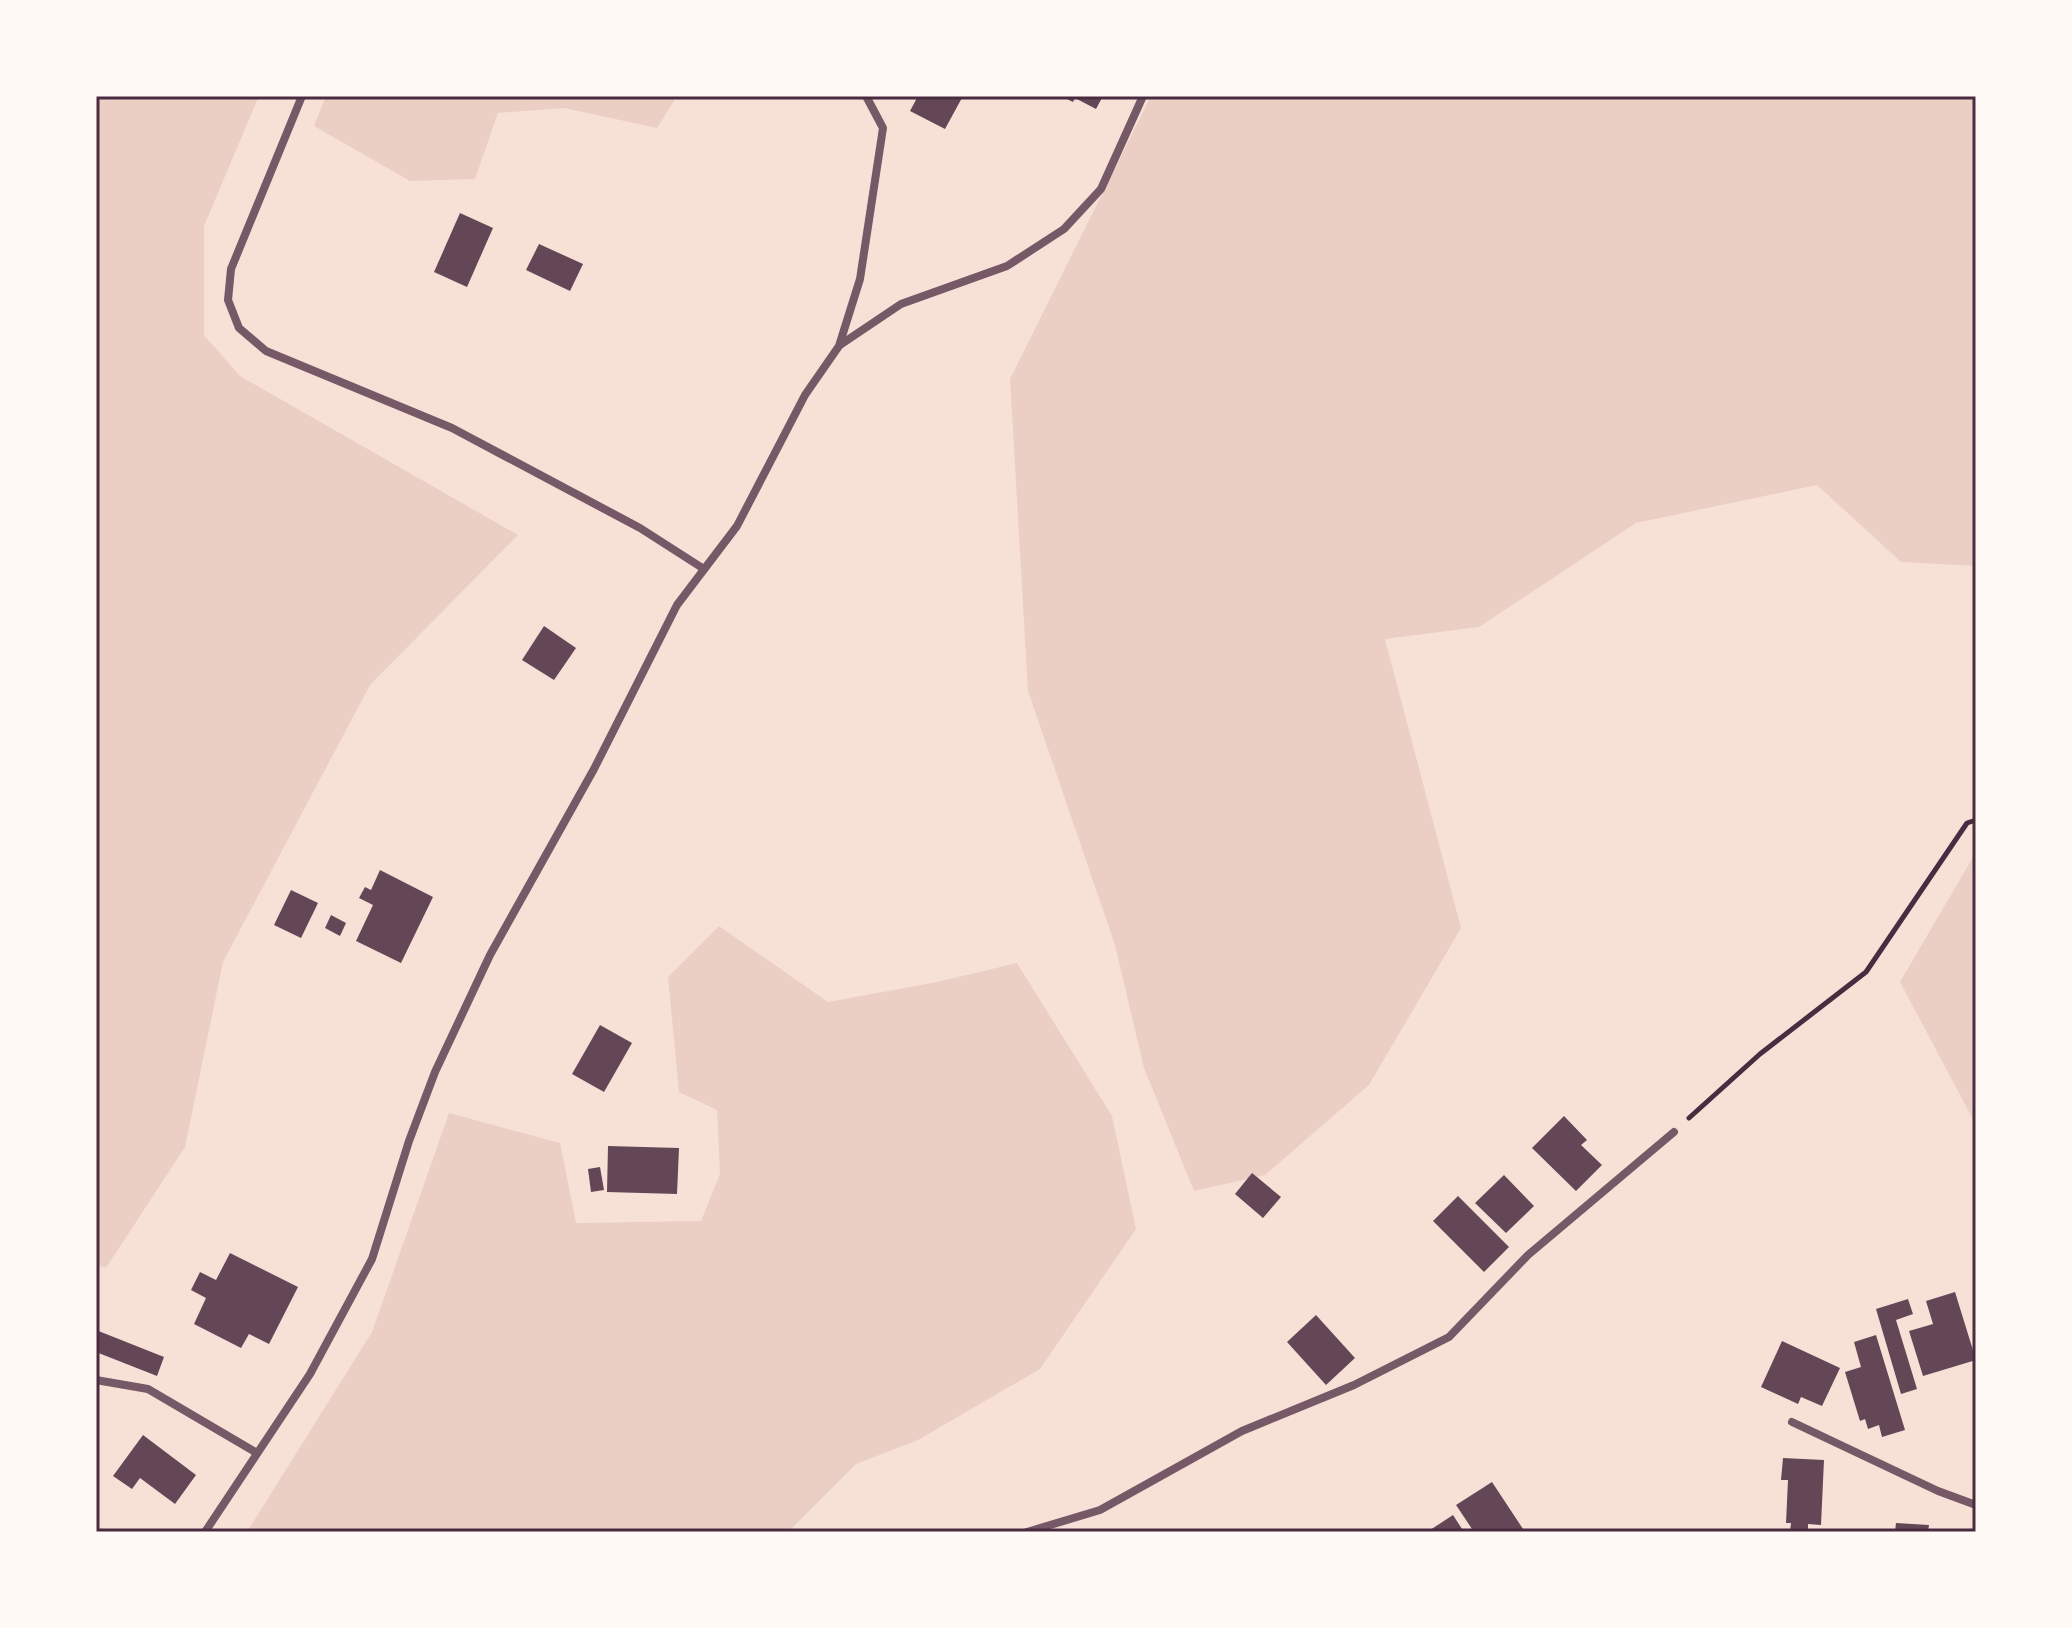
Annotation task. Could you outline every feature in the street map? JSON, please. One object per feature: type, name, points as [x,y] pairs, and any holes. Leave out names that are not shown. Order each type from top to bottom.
[{"type":"street","points":[[302,96],[231,269],[228,300],[239,328],[266,351],[452,428],[640,528],[704,569]]},
{"type":"street","points":[[205,1532],[310,1374],[372,1259],[409,1141],[435,1072],[490,955],[594,769],[677,605],[737,526],[805,395],[839,346],[860,279],[883,128],[866,96]]},
{"type":"street","points":[[839,346],[901,304],[1007,266],[1064,229],[1101,189],[1143,96]]},
{"type":"street","points":[[1027,1532],[1100,1510],[1242,1431],[1354,1385],[1449,1337],[1528,1255],[1674,1132]]},
{"type":"street","points":[[96,1380],[148,1389],[257,1453]]},
{"type":"street","points":[[1792,1422],[1938,1491],[1976,1505]]},
{"type":"path","points":[[1674,1132],[1760,1054],[1866,972],[1967,823],[1976,820]]},
{"type":"shaded area","points":[[96,96],[259,96],[204,226],[204,335],[240,376],[518,535],[370,685],[223,962],[185,1147],[106,1268],[96,1264]]},
{"type":"shaded area","points":[[326,96],[677,96],[657,128],[564,108],[498,113],[475,179],[410,181],[314,126]]},
{"type":"shaded area","points":[[1151,96],[1976,96],[1976,566],[1901,562],[1817,485],[1636,523],[1479,627],[1385,639],[1461,928],[1369,1085],[1265,1175],[1194,1191],[1144,1068],[1115,945],[1028,691],[1010,379]]},
{"type":"shaded area","points":[[1976,852],[1976,1125],[1900,982]]},
{"type":"shaded area","points":[[719,926],[828,1002],[937,982],[1017,963],[1112,1116],[1136,1229],[1040,1369],[918,1440],[856,1464],[788,1532],[247,1532],[372,1332],[449,1113],[560,1143],[576,1223],[701,1221],[720,1174],[717,1110],[679,1092],[668,977]]},
{"type":"building","points":[[918,96],[963,96],[945,129],[910,111]]},
{"type":"building","points":[[1061,96],[1103,96],[1096,109],[1075,98],[1073,102]]},
{"type":"building","points":[[460,213],[493,228],[467,287],[434,272]]},
{"type":"building","points":[[539,244],[583,264],[570,291],[526,270]]},
{"type":"building","points":[[544,626],[576,648],[554,680],[522,660]]},
{"type":"building","points":[[380,870],[433,897],[401,963],[356,941],[373,905],[359,898],[365,887],[371,890]]},
{"type":"building","points":[[291,890],[318,903],[301,938],[274,925]]},
{"type":"building","points":[[331,915],[346,923],[340,936],[325,928]]},
{"type":"building","points":[[600,1025],[632,1043],[604,1092],[572,1074]]},
{"type":"building","points":[[1564,1116],[1587,1140],[1581,1145],[1602,1165],[1576,1191],[1532,1148]]},
{"type":"building","points":[[608,1146],[679,1148],[677,1194],[607,1192]]},
{"type":"building","points":[[600,1167],[604,1190],[591,1192],[588,1169]]},
{"type":"building","points":[[1252,1173],[1281,1197],[1263,1218],[1235,1194]]},
{"type":"building","points":[[1504,1175],[1534,1206],[1506,1233],[1475,1203]]},
{"type":"building","points":[[1458,1196],[1509,1247],[1484,1272],[1433,1221]]},
{"type":"building","points":[[230,1253],[298,1287],[269,1344],[249,1334],[241,1348],[194,1324],[206,1298],[191,1290],[200,1272],[216,1280]]},
{"type":"building","points":[[1955,1292],[1976,1360],[1923,1376],[1909,1331],[1933,1324],[1926,1301]]},
{"type":"building","points":[[1908,1299],[1913,1314],[1896,1320],[1917,1389],[1901,1394],[1876,1309]]},
{"type":"building","points":[[1316,1315],[1355,1358],[1326,1385],[1287,1342]]},
{"type":"building","points":[[96,1330],[164,1357],[157,1376],[96,1352]]},
{"type":"building","points":[[1876,1335],[1905,1430],[1882,1437],[1879,1425],[1868,1429],[1865,1419],[1860,1421],[1845,1372],[1861,1367],[1854,1342]]},
{"type":"building","points":[[1782,1341],[1840,1368],[1822,1406],[1801,1397],[1798,1404],[1761,1387]]},
{"type":"building","points":[[143,1435],[196,1475],[175,1504],[140,1478],[132,1489],[113,1476]]},
{"type":"building","points":[[1783,1458],[1824,1460],[1821,1525],[1808,1524],[1808,1532],[1790,1532],[1791,1523],[1786,1523],[1788,1480],[1781,1480]]},
{"type":"building","points":[[1492,1482],[1525,1532],[1474,1532],[1456,1505]]},
{"type":"building","points":[[1453,1515],[1464,1532],[1427,1532]]},
{"type":"building","points":[[1896,1523],[1929,1525],[1928,1532],[1895,1532]]}]
